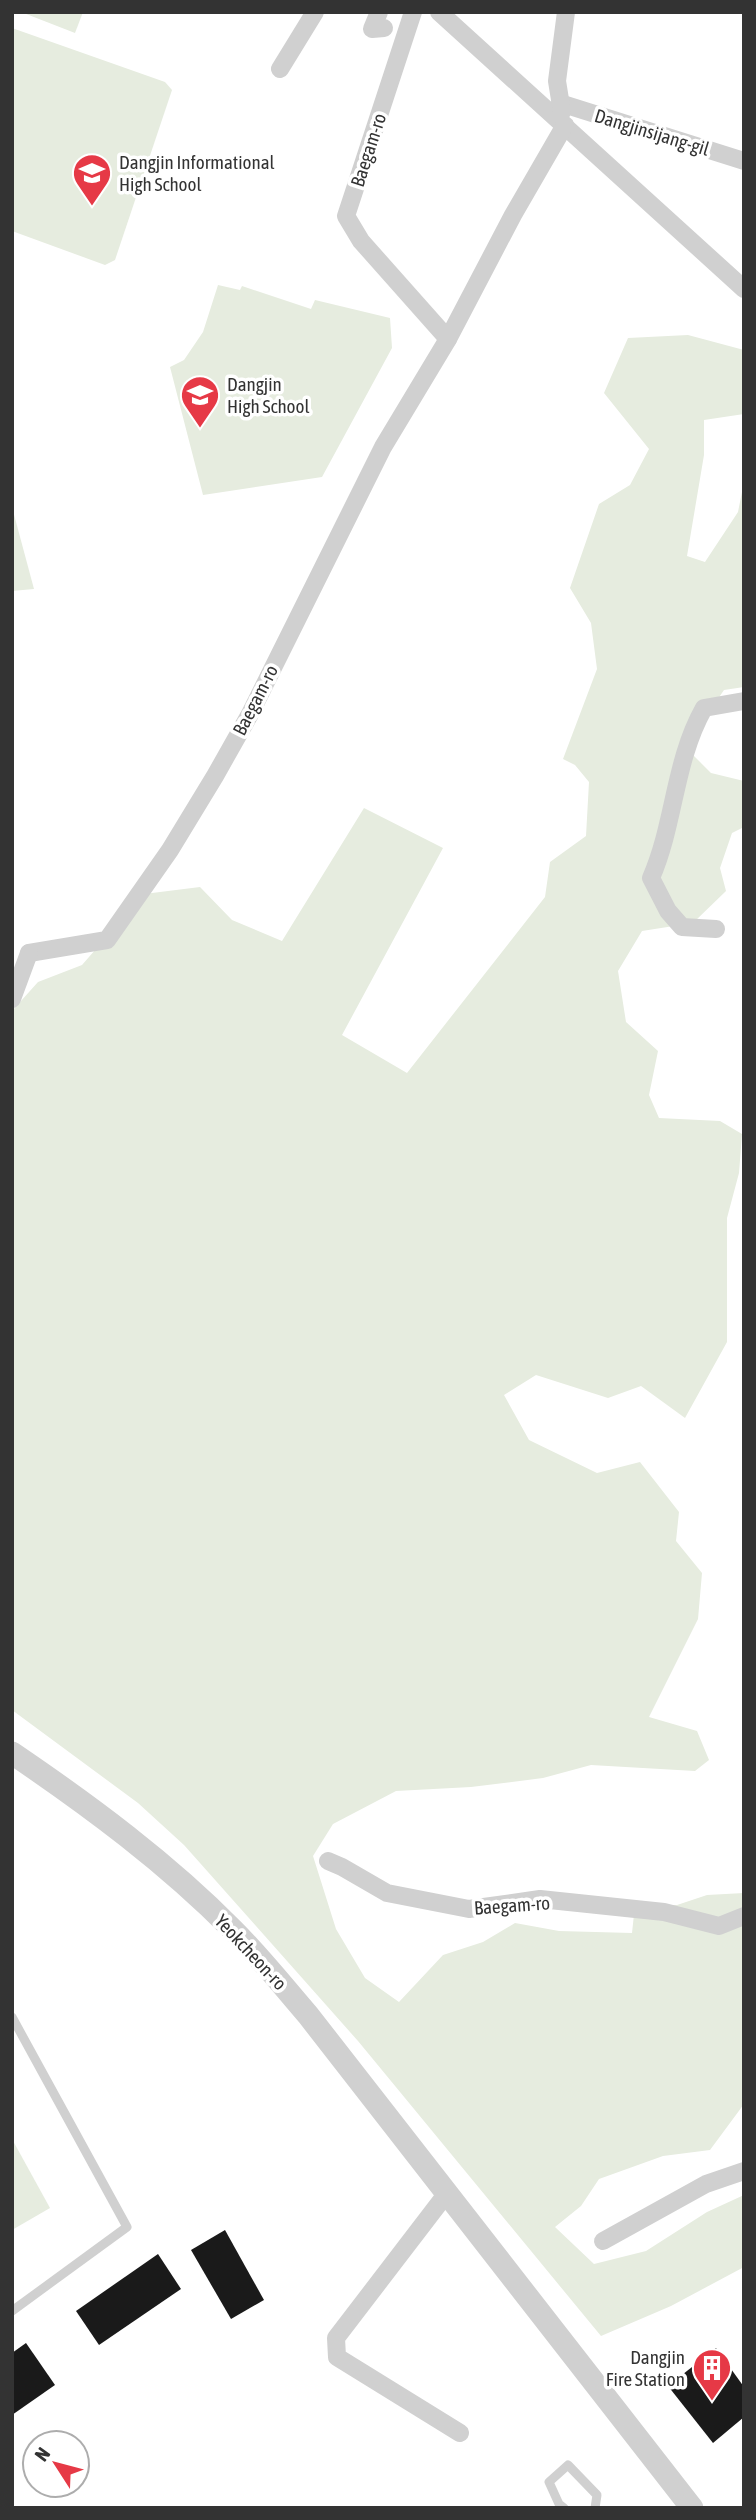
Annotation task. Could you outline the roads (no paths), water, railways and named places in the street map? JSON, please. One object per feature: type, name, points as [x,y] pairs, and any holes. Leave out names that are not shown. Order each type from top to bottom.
[{"type":"street","points":[[280,69],[315,12]]},
{"type":"street","name":"Baegam-ro","points":[[413,12],[346,216],[361,241],[448,339]]},
{"type":"street","points":[[439,12],[744,289]]},
{"type":"street","points":[[565,125],[557,80],[566,12]]},
{"type":"street","name":"Dangjinsijang-gil","points":[[561,103],[744,160]]},
{"type":"street","name":"Baegam-ro","points":[[29,953],[107,940],[170,850],[250,714],[383,447],[448,339],[513,215],[565,125]]},
{"type":"street","points":[[716,929],[682,927],[668,911],[652,878],[662,853],[680,767],[694,725],[704,708],[744,701]]},
{"type":"street","points":[[12,973],[29,953]]},
{"type":"street","points":[[12,999],[29,953]]},
{"type":"street","name":"Yeokcheon-ro","points":[[12,1753],[51,1779],[164,1866],[233,1931],[308,2015],[447,2193],[681,2502]]},
{"type":"street","name":"Baegam-ro","points":[[328,1861],[387,1893],[469,1909],[540,1899],[664,1912],[719,1926],[744,1916]]},
{"type":"street","points":[[603,2241],[706,2184],[744,2171]]},
{"type":"street","points":[[447,2193],[336,2338],[337,2357],[460,2433]]},
{"type":"lane","points":[[12,2017],[127,2227],[12,2312]]},
{"type":"lane","points":[[564,2508],[559,2504],[549,2482],[568,2465],[597,2495],[595,2508]]},
{"type":"place","name":"Dangjin Informational High School","points":[[92,207]]},
{"type":"place","name":"Dangjin High School","points":[[200,429]]},
{"type":"place","name":"Dangjin Fire Station","points":[[712,2402]]}]
